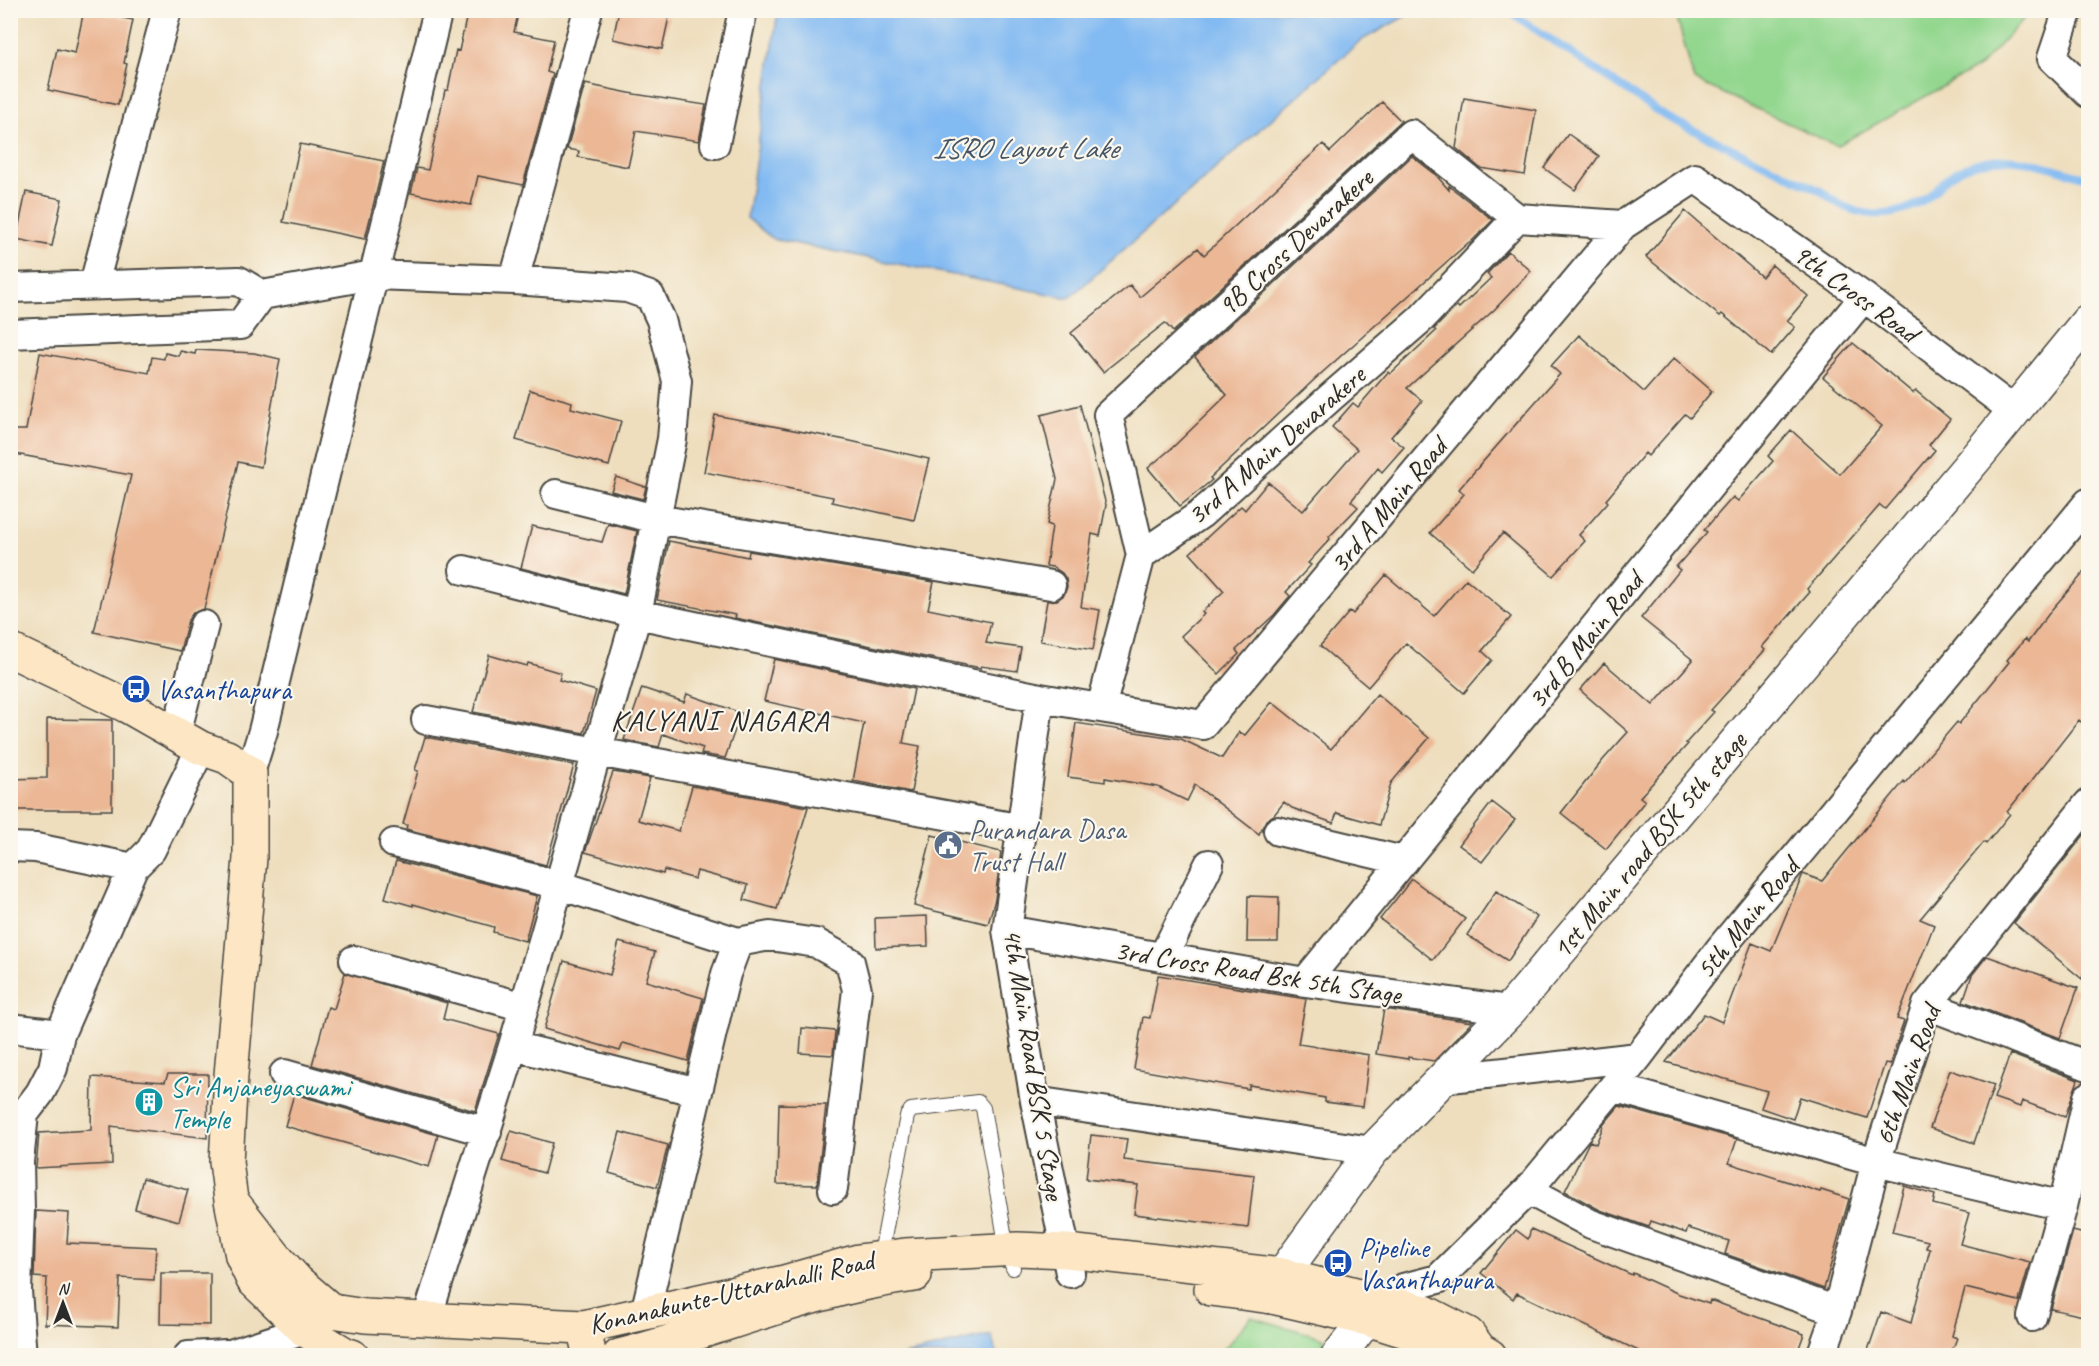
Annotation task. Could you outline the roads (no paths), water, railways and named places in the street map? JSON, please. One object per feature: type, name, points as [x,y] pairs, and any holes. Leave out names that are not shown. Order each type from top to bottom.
[{"type":"main road","points":[[10,650],[127,706],[189,741],[227,757],[250,773],[250,858],[231,1075],[226,1162],[231,1200],[242,1256],[253,1280],[305,1330],[352,1356]]},
{"type":"main road","points":[[231,1200],[298,1282],[332,1311]]},
{"type":"main road","points":[[619,1356],[658,1346],[878,1269],[973,1268],[1010,1259],[1069,1262],[1277,1286],[1374,1310],[1462,1349],[1485,1353]]},
{"type":"main road","name":"Konanakunte-Uttarahalli Road","points":[[332,1311],[365,1316],[427,1318],[586,1341],[645,1313],[784,1282],[858,1261],[878,1269]]},
{"type":"street","points":[[94,284],[167,10]]},
{"type":"street","points":[[250,773],[263,731],[438,10]]},
{"type":"street","points":[[514,280],[588,10]]},
{"type":"street","points":[[715,144],[743,10]]},
{"type":"street","points":[[2068,10],[2052,58],[2088,93]]},
{"type":"street","name":"9B Cross Devarakere","points":[[1141,555],[1108,415],[1411,134],[1517,218]]},
{"type":"street","name":"3rd A Main Road","points":[[464,570],[637,614],[1040,698],[1203,725],[1623,225],[1695,178]]},
{"type":"street","name":"9th Cross Road","points":[[1695,178],[1864,297],[2014,411]]},
{"type":"street","points":[[1517,218],[1623,225]]},
{"type":"street","name":"3rd A Main Devarakere","points":[[1141,555],[1201,514],[1421,319],[1517,218]]},
{"type":"street","points":[[10,288],[239,280],[262,295],[373,275],[514,280],[627,288],[650,296],[661,320],[677,381],[672,439],[637,614],[513,1046],[427,1318]]},
{"type":"street","points":[[10,334],[240,326],[262,295]]},
{"type":"street","name":"3rd B Main Road","points":[[1305,982],[1864,297]]},
{"type":"street","name":"1st Main road BSK 5th stage","points":[[1277,1286],[1372,1151],[1510,1010],[2088,321]]},
{"type":"street","points":[[556,494],[656,519],[1051,585]]},
{"type":"street","name":"5th Main Road","points":[[1374,1310],[1403,1288],[1438,1279],[1528,1190],[1638,1057],[1720,949],[2088,503]]},
{"type":"street","points":[[1101,708],[1141,555]]},
{"type":"street","points":[[22,1356],[17,1291],[15,1211],[24,1114],[40,1093],[53,1068],[60,1034],[133,868],[151,850],[189,741],[204,625]]},
{"type":"street","name":"4th Main Road BSK 5 Stage","points":[[1040,698],[1007,930],[1035,1101],[1069,1262]]},
{"type":"street","points":[[426,720],[1023,829]]},
{"type":"street","name":"6th Main Road","points":[[1821,1356],[1837,1311],[1876,1162],[1927,1005],[2088,804]]},
{"type":"street","points":[[1278,831],[1404,861]]},
{"type":"street","points":[[394,843],[559,885],[738,942],[770,936],[816,943],[850,962],[857,990],[833,1189]]},
{"type":"street","points":[[10,847],[36,848],[133,868]]},
{"type":"street","points":[[1163,957],[1209,864]]},
{"type":"street","name":"3rd Cross Road Bsk 5th Stage","points":[[1007,930],[1305,982],[1510,1010]]},
{"type":"street","points":[[645,1313],[726,974],[738,942]]},
{"type":"street","points":[[354,960],[524,1007]]},
{"type":"street","points":[[1927,1005],[2088,1066]]},
{"type":"street","points":[[10,1028],[60,1034]]},
{"type":"street","points":[[513,1046],[698,1092]]},
{"type":"street","points":[[1442,1079],[1638,1057]]},
{"type":"street","points":[[284,1074],[487,1132]]},
{"type":"street","points":[[1613,1087],[1876,1162],[2063,1206]]},
{"type":"street","points":[[2032,1317],[2063,1206],[2088,1097]]},
{"type":"street","points":[[1035,1101],[1372,1151]]},
{"type":"street","points":[[1528,1190],[1591,1224],[1837,1311]]},
{"type":"street","points":[[1338,1356],[1374,1310]]},
{"type":"street","points":[[188,1356],[225,1355],[305,1330],[332,1311]]},
{"type":"lane","points":[[878,1269],[907,1116],[911,1110],[978,1102],[983,1108],[1010,1259]]},
{"type":"water","name":"ISRO Layout Lake","points":[[778,10],[1415,11],[1360,41],[1069,298],[773,239],[747,218]]},
{"type":"water","points":[[991,1335],[997,1355],[904,1355]]},
{"type":"waterway","points":[[1507,10],[1666,117],[1860,212],[1888,214],[1902,211],[1929,196],[1954,174],[1969,166],[1999,159],[2024,161],[2088,178]]},
{"type":"place","name":"Vasanthapura","points":[[136,689]]},
{"type":"place","name":"Purandara Dasa Trust Hall","points":[[948,845]]},
{"type":"place","name":"Sri Anjaneyaswami Temple","points":[[149,1102]]},
{"type":"place","name":"Pipeline Vasanthapura","points":[[1338,1263]]},
{"type":"district","name":"KALYANI NAGARA","points":[[720,720]]}]
